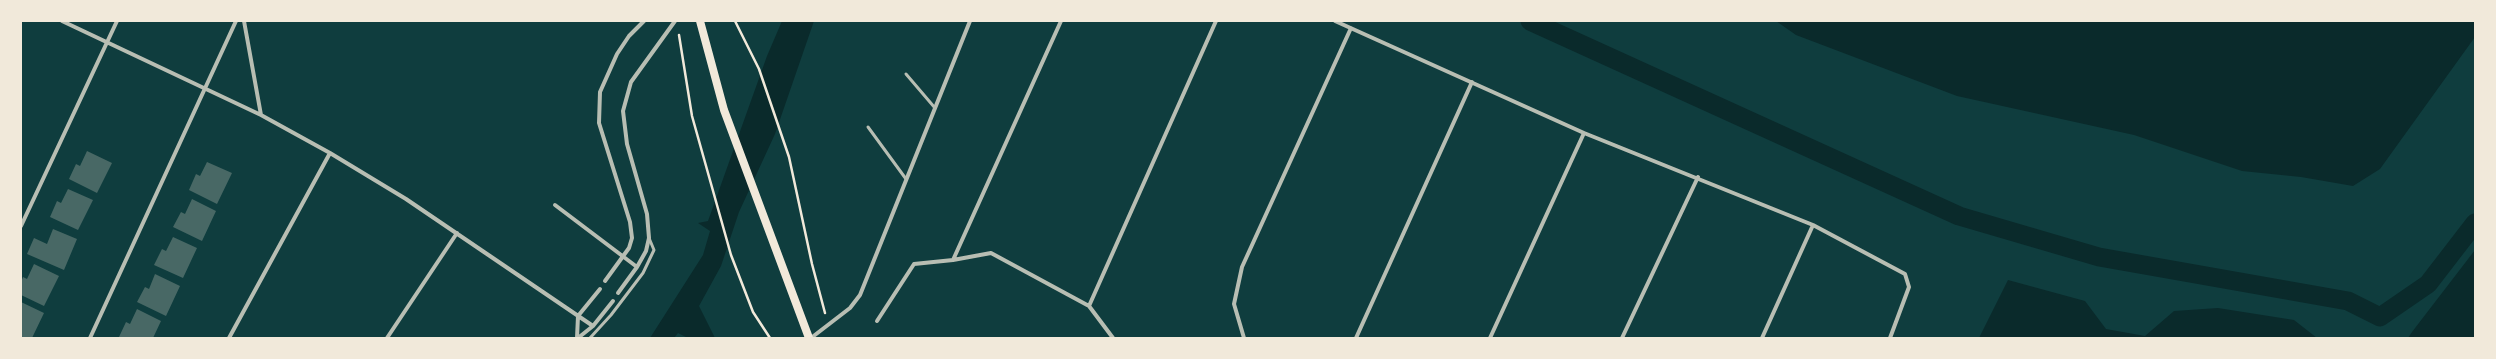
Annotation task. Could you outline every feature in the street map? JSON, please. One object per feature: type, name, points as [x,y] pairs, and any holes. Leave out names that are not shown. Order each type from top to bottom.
[{"type":"main road","points":[[700,21],[724,110],[810,338]]},
{"type":"street","points":[[62,21],[262,115],[330,153],[457,233],[593,326]]},
{"type":"street","points":[[21,226],[117,21]]},
{"type":"street","points":[[90,338],[236,21]]},
{"type":"street","points":[[244,21],[262,115]]},
{"type":"street","points":[[605,281],[624,256],[632,238],[630,222],[599,123],[598,109],[600,92],[608,70],[629,36],[644,21]]},
{"type":"street","points":[[618,292],[637,267],[646,251],[649,238],[647,214],[636,184],[627,144],[623,111],[631,82],[675,21]]},
{"type":"street","points":[[810,338],[850,308],[860,295],[970,21]]},
{"type":"street","points":[[953,260],[1062,21]]},
{"type":"street","points":[[1089,306],[1216,21]]},
{"type":"street","points":[[1335,21],[1584,133],[1698,177],[1813,225],[1905,274],[1910,287],[1890,338]]},
{"type":"street","points":[[1244,338],[1234,304],[1242,267],[1351,28]]},
{"type":"street","points":[[1356,338],[1472,82]]},
{"type":"street","points":[[1490,338],[1584,133]]},
{"type":"street","points":[[229,338],[330,153]]},
{"type":"street","points":[[1622,338],[1698,177]]},
{"type":"street","points":[[555,205],[637,267]]},
{"type":"street","points":[[1762,338],[1813,225]]},
{"type":"street","points":[[387,338],[457,233]]},
{"type":"street","points":[[877,321],[914,264],[953,260],[991,253],[1089,306],[1113,338]]},
{"type":"street","points":[[577,338],[578,316],[600,289]]},
{"type":"street","points":[[577,338],[593,326],[613,301]]},
{"type":"lane","points":[[906,74],[935,108]]},
{"type":"lane","points":[[868,127],[906,179]]},
{"type":"lane","points":[[590,338],[611,315],[643,273],[654,250],[649,238]]},
{"type":"path","points":[[735,21],[759,69],[789,157],[812,264],[829,324]]},
{"type":"path","points":[[678,28],[692,116],[708,180],[731,255],[753,312],[770,338]]},
{"type":"water","points":[[782,21],[814,21],[775,134],[739,212],[721,266],[699,306],[715,338],[688,338],[678,333],[674,338],[650,338],[703,255],[710,231],[698,223],[708,221],[767,56]]},
{"type":"water","points":[[1776,21],[2475,21],[2475,37],[2380,169],[2353,186],[2301,177],[2242,171],[2134,135],[1957,96],[1796,35]]},
{"type":"water","points":[[2475,250],[2475,338],[2408,338],[2412,332]]},
{"type":"water","points":[[2008,280],[2085,301],[2106,329],[2145,336],[2174,311],[2218,308],[2294,320],[2317,338],[1979,338]]},
{"type":"building","points":[[87,151],[112,163],[97,193],[69,179],[76,164],[80,166]]},
{"type":"building","points":[[207,162],[232,173],[217,204],[189,190],[196,174],[200,176]]},
{"type":"building","points":[[68,189],[93,200],[78,230],[50,217],[57,201],[61,203]]},
{"type":"building","points":[[192,199],[216,211],[202,241],[173,227],[181,212],[185,214]]},
{"type":"building","points":[[53,229],[77,239],[64,270],[27,254],[34,238],[47,244]]},
{"type":"building","points":[[173,237],[197,248],[183,278],[154,265],[162,249],[166,251]]},
{"type":"building","points":[[34,264],[59,276],[44,306],[21,295],[21,282],[23,277],[27,279]]},
{"type":"building","points":[[155,274],[180,286],[166,316],[137,302],[145,287],[149,289]]},
{"type":"building","points":[[21,302],[44,313],[32,338],[21,338]]},
{"type":"building","points":[[137,309],[161,321],[153,338],[119,337],[126,322],[130,324]]},
{"type":"waterway","points":[[1530,21],[1959,216],[2099,257],[2348,301],[2380,317],[2428,284],[2475,223]]}]
